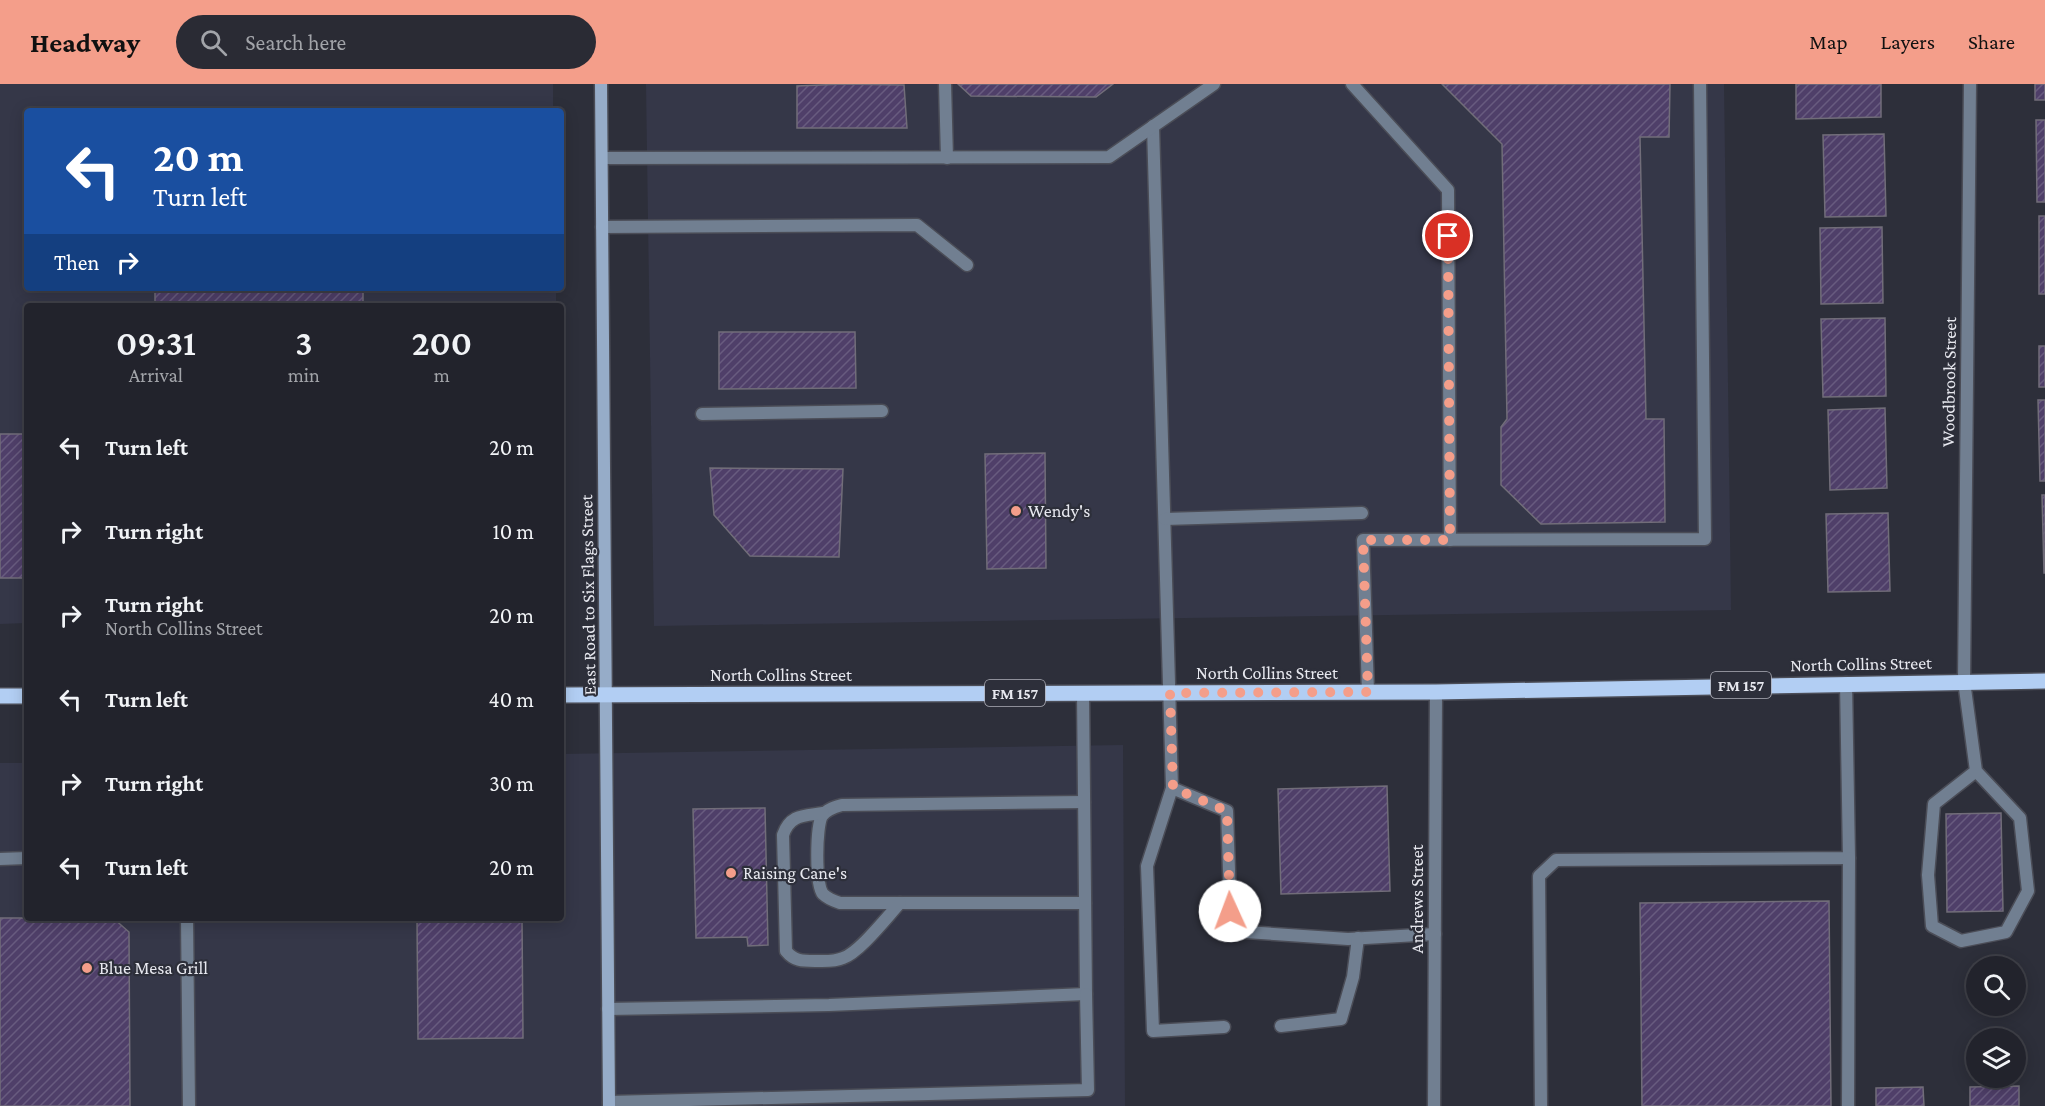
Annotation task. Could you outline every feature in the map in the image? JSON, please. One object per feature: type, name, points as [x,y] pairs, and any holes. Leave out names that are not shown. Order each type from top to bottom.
[{"type":"main road","name":"North Collins Street","points":[[564,695],[1436,692],[2045,681]]},
{"type":"main road","points":[[0,696],[24,696]]},
{"type":"street","name":"East Road to Six Flags Street","points":[[601,84],[609,1104]]},
{"type":"street","points":[[945,84],[947,158]]},
{"type":"street","points":[[602,158],[1109,157],[1214,84]]},
{"type":"street","points":[[1352,84],[1448,190],[1450,540]]},
{"type":"street","points":[[1368,692],[1363,540],[1705,539],[1700,84]]},
{"type":"street","name":"Woodbrook Street","points":[[1970,84],[1964,681],[1976,771]]},
{"type":"street","points":[[1153,126],[1173,788],[1148,866],[1153,1031],[1224,1027]]},
{"type":"street","points":[[602,227],[916,225],[967,266]]},
{"type":"street","points":[[702,414],[882,411]]},
{"type":"street","points":[[1165,519],[1362,513]]},
{"type":"street","points":[[1846,683],[1849,858],[1848,1106]]},
{"type":"street","name":"Andrews Street","points":[[1434,1106],[1436,692]]},
{"type":"street","points":[[609,1104],[828,1101],[1088,1090],[1083,693]]},
{"type":"street","points":[[1976,771],[2020,818],[2028,891],[2006,932],[1961,941],[1932,926],[1928,875],[1934,804],[1976,771]]},
{"type":"street","points":[[1173,788],[1227,811],[1231,931],[1358,938],[1435,934]]},
{"type":"street","points":[[900,903],[856,950],[844,958],[832,961],[799,961],[792,958],[786,951],[783,835],[786,825],[796,818],[823,813],[832,807],[842,805],[1084,802]]},
{"type":"street","points":[[823,813],[819,823],[818,883],[822,893],[840,903],[1085,903]]},
{"type":"street","points":[[0,859],[24,858]]},
{"type":"street","points":[[1542,1106],[1539,876],[1556,860],[1849,858]]},
{"type":"street","points":[[187,921],[189,1106]]},
{"type":"street","points":[[1281,1026],[1341,1019],[1353,977],[1358,938]]},
{"type":"street","points":[[608,1009],[829,1005],[1086,994]]},
{"type":"shaded area","points":[[0,84],[553,84],[553,108],[24,108],[24,291],[556,291],[556,303],[24,303],[24,623],[0,624]]},
{"type":"shaded area","points":[[646,84],[1724,84],[1731,610],[654,626]]},
{"type":"shaded area","points":[[1123,745],[1125,1106],[0,1106],[0,763],[24,763],[24,921],[564,921],[564,754]]},
{"type":"building","points":[[958,84],[1113,84],[1096,97],[971,96]]},
{"type":"building","points":[[1442,84],[1670,84],[1669,137],[1640,137],[1646,419],[1664,419],[1665,522],[1541,524],[1501,485],[1501,427],[1507,419],[1502,144]]},
{"type":"building","points":[[1796,84],[1881,84],[1881,117],[1796,119]]},
{"type":"building","points":[[2035,84],[2045,84],[2045,100],[2035,100]]},
{"type":"building","points":[[904,85],[907,128],[797,128],[797,86]]},
{"type":"building","points":[[2036,120],[2045,120],[2045,202],[2037,202]]},
{"type":"building","points":[[1884,134],[1886,216],[1825,217],[1823,135]]},
{"type":"building","points":[[2039,216],[2045,216],[2045,294],[2039,294]]},
{"type":"building","points":[[1882,227],[1883,303],[1821,304],[1820,228]]},
{"type":"building","points":[[155,291],[363,291],[363,303],[155,303]]},
{"type":"building","points":[[1885,318],[1886,396],[1823,397],[1821,319]]},
{"type":"building","points":[[719,332],[855,332],[856,388],[719,389]]},
{"type":"building","points":[[2039,346],[2045,346],[2045,387],[2039,387]]},
{"type":"building","points":[[2038,400],[2045,400],[2045,481],[2040,481]]},
{"type":"building","points":[[1885,408],[1887,488],[1830,490],[1828,410]]},
{"type":"building","points":[[0,434],[24,434],[24,578],[0,578]]},
{"type":"building","name":"Wendy's","points":[[1045,453],[1046,568],[987,569],[985,454]]},
{"type":"building","points":[[710,468],[843,469],[839,557],[750,556],[714,515]]},
{"type":"building","points":[[2042,495],[2045,495],[2045,573],[2044,573]]},
{"type":"building","points":[[1888,513],[1890,591],[1828,592],[1826,514]]},
{"type":"building","points":[[1387,786],[1390,891],[1281,894],[1278,789]]},
{"type":"building","name":"Raising Cane's","points":[[765,808],[768,945],[748,946],[747,937],[696,938],[693,809]]},
{"type":"building","points":[[2001,813],[2003,911],[1947,912],[1946,814]]},
{"type":"building","points":[[1829,901],[1831,1106],[1642,1106],[1640,903]]},
{"type":"building","points":[[0,918],[24,918],[24,921],[116,921],[129,932],[130,1106],[0,1106]]},
{"type":"building","points":[[417,921],[522,921],[523,1038],[418,1039]]},
{"type":"building","points":[[1923,1087],[1924,1106],[1876,1106],[1876,1088]]},
{"type":"building","points":[[1970,1088],[2019,1088],[2019,1106],[1970,1106]]},
{"type":"place","name":"Wendy's","points":[[1016,511]]},
{"type":"place","name":"Raising Cane's","points":[[731,873]]},
{"type":"place","name":"Blue Mesa Grill","points":[[87,968]]},
{"type":"route","points":[[1230,911],[1227,811],[1173,788],[1170,693],[1368,692],[1363,540],[1450,540],[1448,236]]}]
